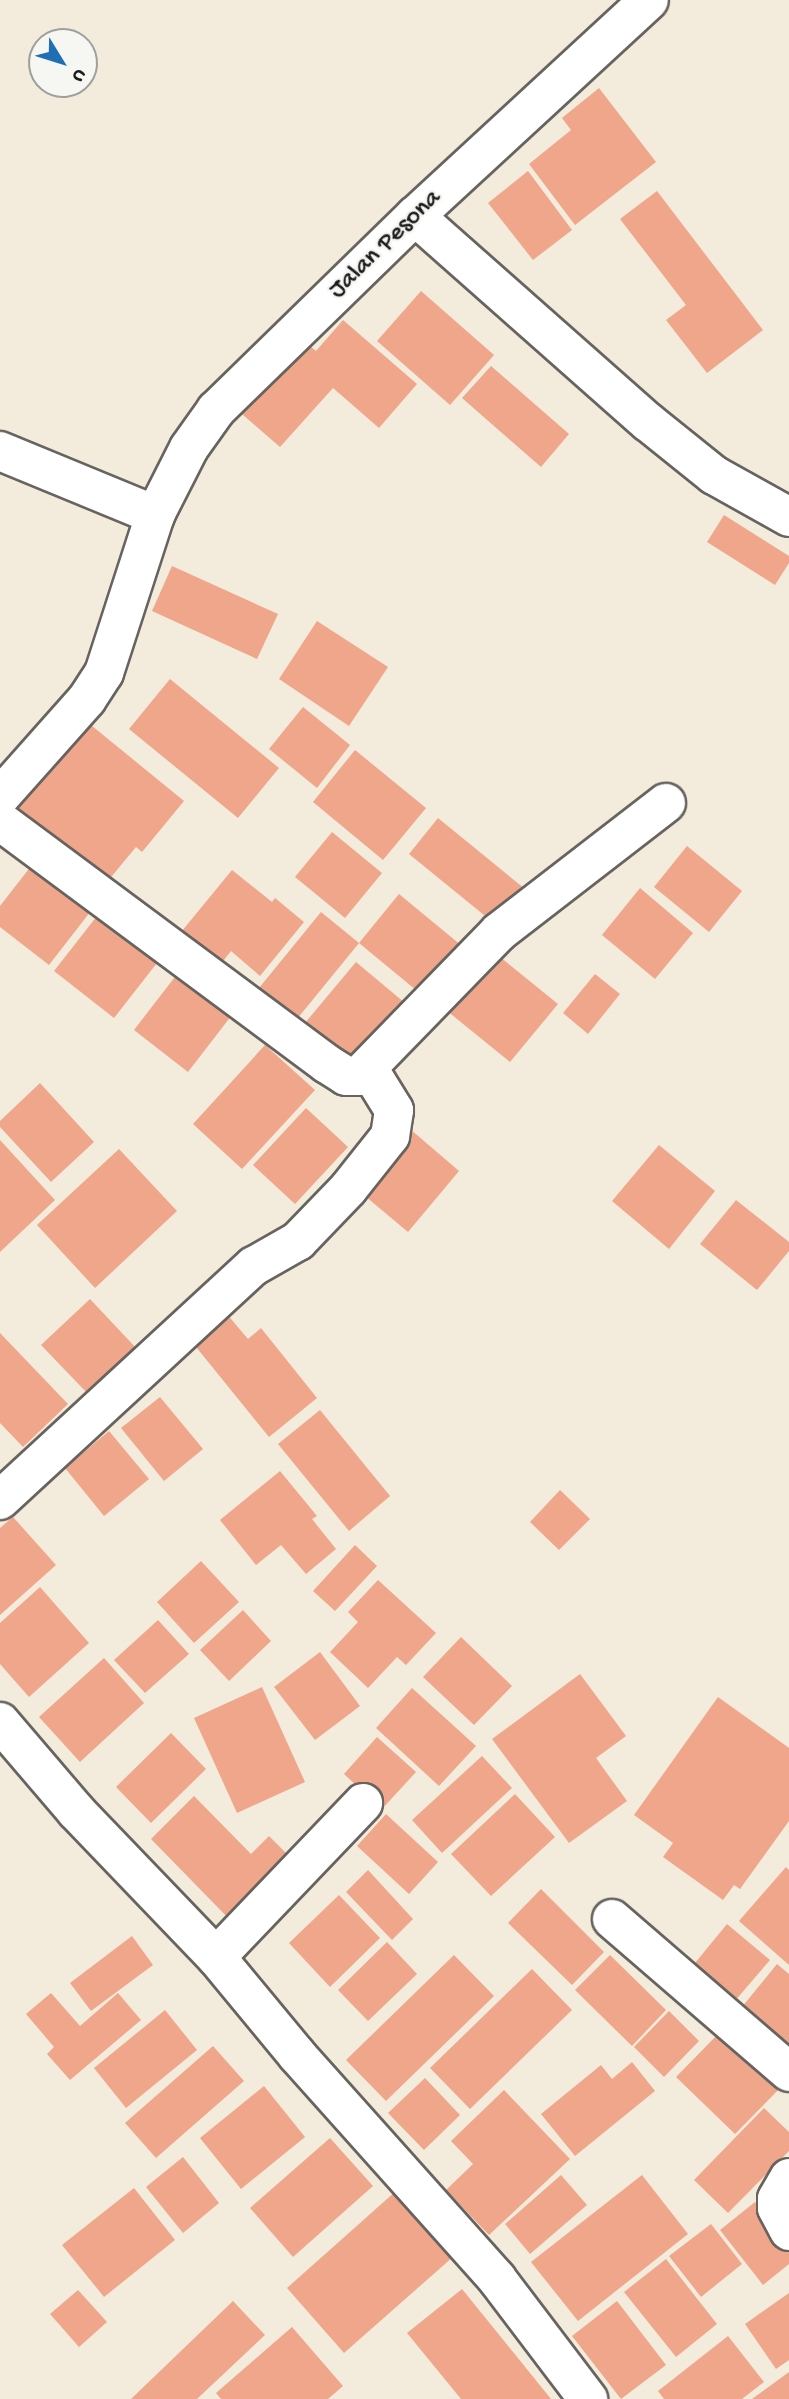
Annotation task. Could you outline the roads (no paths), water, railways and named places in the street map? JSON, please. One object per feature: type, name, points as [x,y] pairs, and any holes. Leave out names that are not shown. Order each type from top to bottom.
[{"type":"street","name":"Jalan Pesona","points":[[0,797],[87,699],[104,673],[155,515],[189,448],[216,410],[415,216],[649,0]]},
{"type":"street","points":[[415,216],[648,422],[714,475],[789,517]]},
{"type":"street","points":[[0,451],[155,515]]},
{"type":"street","points":[[0,821],[327,1064],[346,1076],[359,1076],[499,932],[666,803]]},
{"type":"street","points":[[0,1500],[254,1266],[298,1241],[348,1189],[390,1136],[394,1110],[368,1068]]},
{"type":"street","points":[[0,1722],[76,1811],[216,1957],[296,2055],[497,2279],[578,2395]]},
{"type":"street","points":[[216,1957],[363,1803]]},
{"type":"street","points":[[612,1919],[789,2072]]},
{"type":"street","points":[[789,2178],[777,2199],[777,2208],[789,2231]]}]
